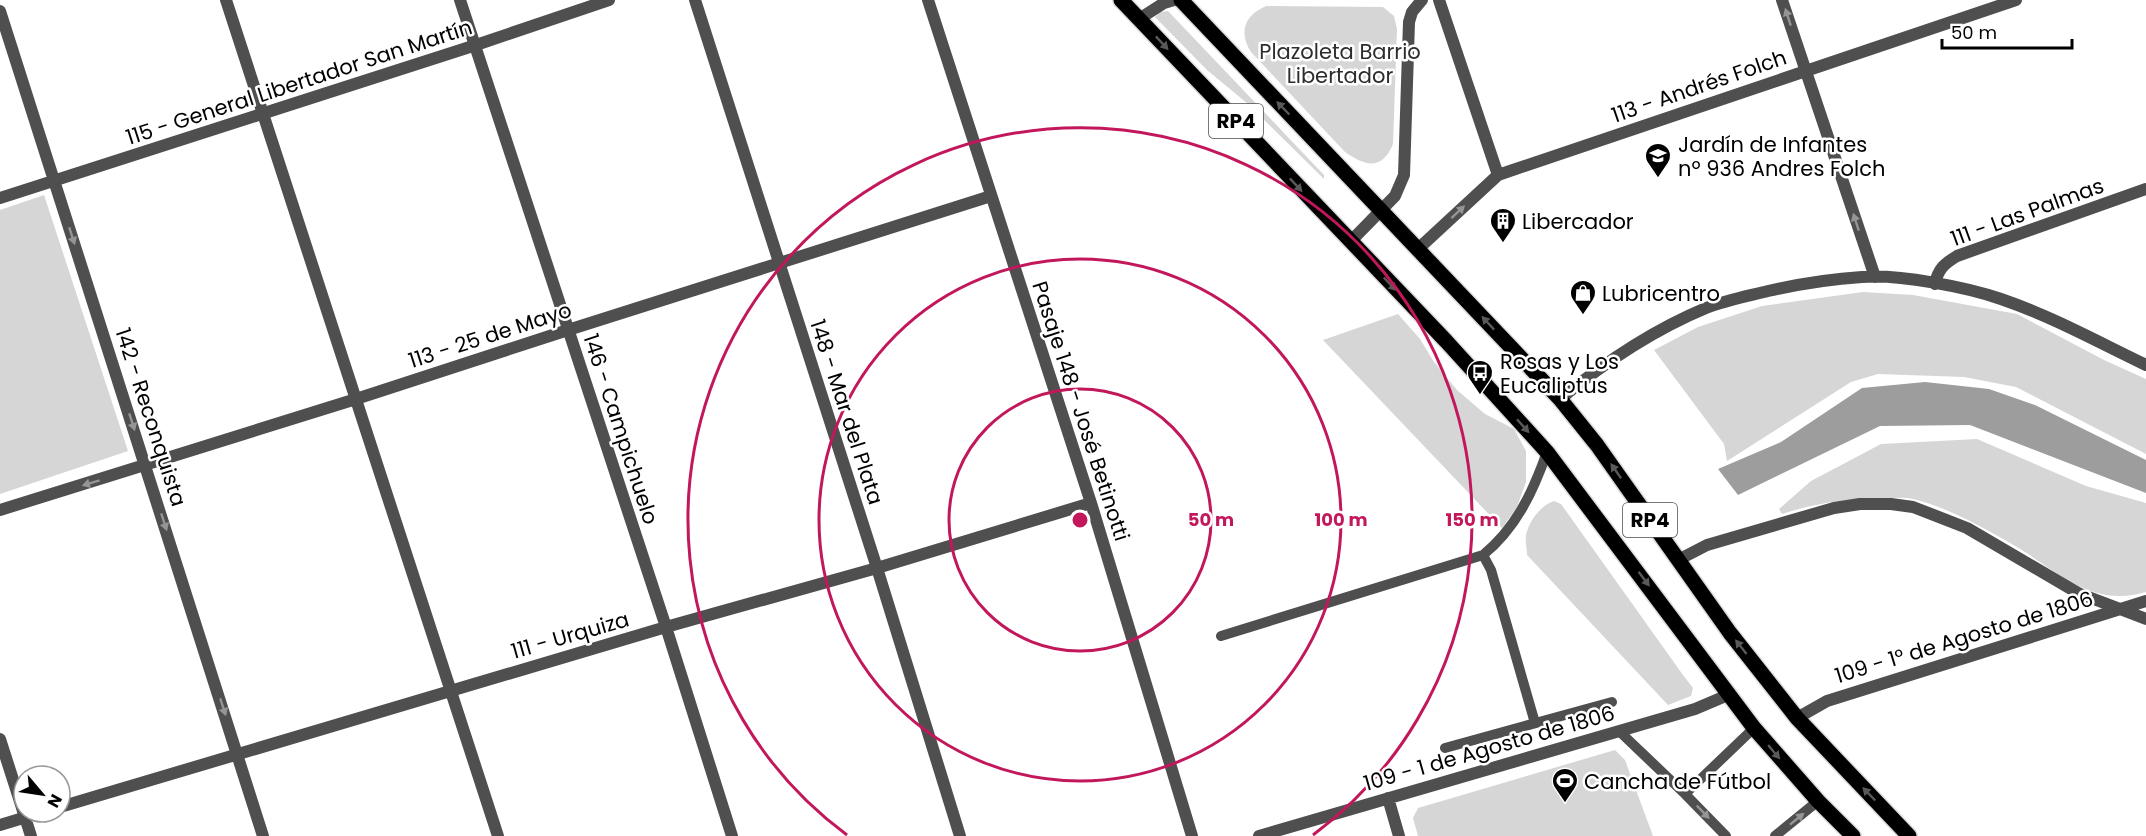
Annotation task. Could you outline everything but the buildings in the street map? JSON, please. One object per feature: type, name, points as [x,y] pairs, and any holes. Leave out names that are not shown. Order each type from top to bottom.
[{"type":"main road","name":"RP4","points":[[1121,0],[1446,341],[1547,452],[1595,513],[1754,728],[1818,801],[1853,836]]},
{"type":"main road","name":"RP4","points":[[1180,0],[1560,399],[1597,445],[1730,633],[1797,718],[1909,836]]},
{"type":"street","points":[[226,0],[498,836]]},
{"type":"street","name":"146 - Campichuelo","points":[[460,0],[666,627],[732,836]]},
{"type":"street","name":"115 - General Libertador San Martín","points":[[0,198],[609,0]]},
{"type":"street","name":"148 - Mar del Plata","points":[[695,0],[877,568],[960,836]]},
{"type":"street","name":"Pasaje 148 - José Betinotti","points":[[928,0],[1091,503],[1192,836]]},
{"type":"street","points":[[1139,19],[1164,3],[1174,0]]},
{"type":"street","points":[[1350,242],[1395,196],[1404,175],[1408,22],[1412,12],[1422,0]]},
{"type":"street","points":[[1439,0],[1498,176]]},
{"type":"street","points":[[1782,0],[1875,277]]},
{"type":"street","name":"113 - Andrés Folch","points":[[1418,249],[1498,176],[2016,0]]},
{"type":"street","name":"142 - Reconquista","points":[[0,11],[147,466],[263,836]]},
{"type":"street","name":"111 - Las Palmas","points":[[1935,284],[1936,276],[1943,265],[1957,256],[2146,189]]},
{"type":"street","name":"113 - 25 de Mayo","points":[[0,510],[147,466],[991,196]]},
{"type":"street","points":[[1560,399],[1610,360],[1652,335],[1709,307],[1827,280],[1875,277],[1907,279],[1999,298],[2034,311],[2146,365]]},
{"type":"street","name":"111 - Urquiza","points":[[72,803],[666,627],[877,568],[1091,503]]},
{"type":"street","points":[[1678,560],[1707,545],[1834,508],[1860,504],[1891,504],[1921,510],[1967,528],[2078,593],[2146,619]]},
{"type":"street","name":"109 - 1° de Agosto de 1806","points":[[1797,718],[1827,701],[2146,601]]},
{"type":"street","name":"109 - 1 de Agosto de 1806","points":[[1259,836],[1619,731],[1695,708],[1728,695]]},
{"type":"street","points":[[0,739],[12,776]]},
{"type":"street","points":[[1388,798],[1399,836]]},
{"type":"lane","points":[[1221,636],[1483,555],[1506,533],[1523,508],[1537,481],[1547,452]]},
{"type":"lane","points":[[1483,555],[1491,570],[1535,723]]},
{"type":"lane","points":[[1445,748],[1612,702]]},
{"type":"lane","points":[[1685,794],[1754,728]]},
{"type":"lane","points":[[1619,731],[1726,836]]},
{"type":"lane","points":[[1775,836],[1818,801]]},
{"type":"green space","name":"Plazoleta Barrio Libertador","points":[[1266,6],[1383,7],[1394,16],[1397,29],[1393,144],[1384,159],[1366,163],[1345,152],[1251,52],[1244,31],[1253,14]]},
{"type":"green space","points":[[1168,11],[1324,175],[1324,179],[1248,104],[1207,70],[1155,17],[1160,12]]},
{"type":"green space","points":[[44,195],[128,451],[0,494],[0,210]]},
{"type":"green space","points":[[1863,292],[1913,295],[2017,314],[2104,360],[2146,379],[2146,454],[2016,387],[1964,377],[1878,374],[1851,382],[1727,461],[1724,444],[1654,350],[1698,327],[1762,306]]},
{"type":"green space","points":[[1398,314],[1420,339],[1434,362],[1457,390],[1485,414],[1514,429],[1526,451],[1526,482],[1517,507],[1502,528],[1323,340]]},
{"type":"green space","points":[[1977,439],[2086,486],[2146,503],[2146,592],[2126,596],[2090,591],[1975,524],[1951,512],[1913,499],[1846,500],[1782,514],[1779,509],[1811,481],[1881,444]]},
{"type":"green space","points":[[1554,501],[1561,504],[1693,688],[1691,696],[1668,705],[1527,555],[1526,537],[1530,524],[1540,510]]},
{"type":"green space","points":[[1615,750],[1625,760],[1653,836],[1418,836],[1413,818],[1418,808]]},
{"type":"shaded area","points":[[1925,382],[1989,389],[2035,405],[2146,460],[2146,493],[1970,425],[1880,426],[1738,495],[1718,469],[1781,442],[1862,388]]},
{"type":"place","name":"Jardín de Infantes nº 936 Andres Folch","points":[[1658,179]]},
{"type":"place","name":"Libercador","points":[[1503,244]]},
{"type":"place","name":"Lubricentro","points":[[1583,316]]},
{"type":"place","name":"Rosas y Los Eucaliptus","points":[[1480,396]]},
{"type":"place","name":"Cancha de Fútbol","points":[[1565,804]]}]
